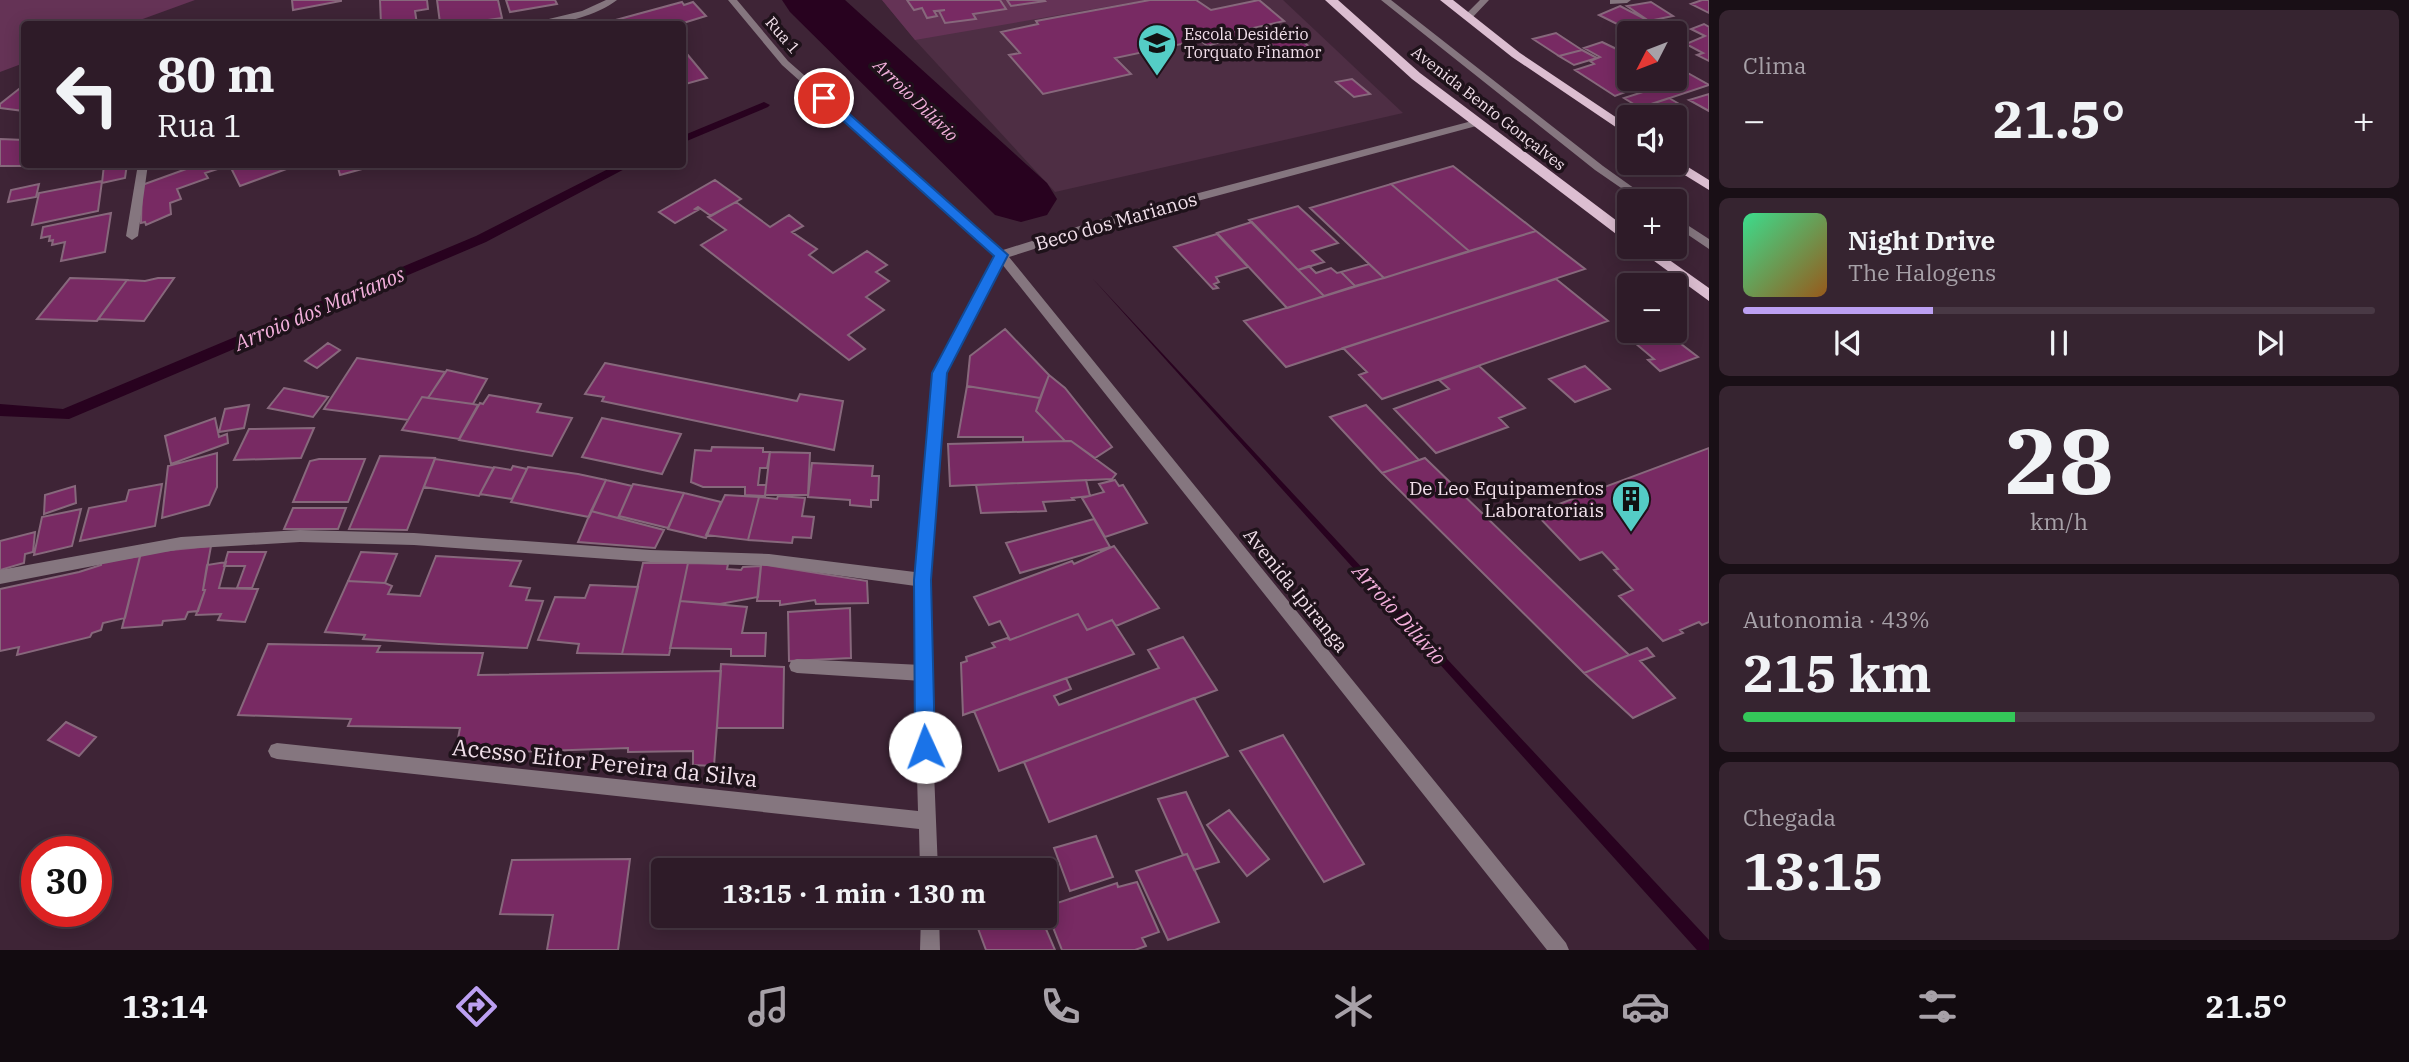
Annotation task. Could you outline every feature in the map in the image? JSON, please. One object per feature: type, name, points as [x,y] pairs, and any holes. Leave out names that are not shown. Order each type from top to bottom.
[{"type":"main road","name":"Avenida Bento Gonçalves","points":[[1331,0],[1416,76],[1617,228]]},
{"type":"main road","points":[[1446,0],[1516,55],[1617,124]]},
{"type":"main road","points":[[1687,171],[1709,186]]},
{"type":"main road","points":[[1658,259],[1709,296]]},
{"type":"street","points":[[547,21],[585,13],[613,0]]},
{"type":"street","name":"Rua 1","points":[[732,0],[785,63],[1001,255]]},
{"type":"street","points":[[1385,0],[1630,189]]},
{"type":"street","points":[[1468,17],[1485,0]]},
{"type":"street","points":[[1613,2],[1627,0]]},
{"type":"street","name":"Beco dos Marianos","points":[[1001,255],[1119,218],[1476,123]]},
{"type":"street","points":[[132,236],[142,168]]},
{"type":"street","points":[[1687,229],[1709,245]]},
{"type":"street","points":[[929,858],[922,673],[923,580],[939,373],[1001,255]]},
{"type":"street","name":"Avenida Ipiranga","points":[[1001,255],[1559,950]]},
{"type":"street","points":[[0,577],[181,543],[300,537],[414,539],[650,556],[769,560],[923,580]]},
{"type":"street","points":[[797,666],[922,673]]},
{"type":"street","name":"Acesso Eitor Pereira da Silva","points":[[277,751],[928,821]]},
{"type":"street","points":[[930,928],[930,950]]},
{"type":"shaded area","points":[[0,0],[195,0],[137,21],[21,21],[21,64],[0,72]]},
{"type":"shaded area","name":"Escola Desidério Torquato Finamor","points":[[882,0],[1283,0],[1403,113],[1055,192],[915,40]]},
{"type":"shaded area","points":[[882,0],[1146,0],[915,40]]},
{"type":"water","name":"Arroio Dilúvio","points":[[1093,279],[1709,940],[1709,950],[1697,950]]},
{"type":"building","points":[[292,0],[341,0],[341,1],[293,10]]},
{"type":"building","points":[[380,0],[427,0],[428,9],[415,11],[417,21],[381,21]]},
{"type":"building","points":[[437,0],[498,0],[502,18],[481,21],[440,21]]},
{"type":"building","points":[[506,0],[555,0],[557,4],[510,12]]},
{"type":"building","points":[[907,0],[1000,0],[1006,9],[973,14],[976,19],[945,23],[939,11],[945,10],[934,11],[937,16],[927,18],[922,8],[914,10]]},
{"type":"building","points":[[1007,0],[1044,0],[1045,1],[1011,6]]},
{"type":"building","points":[[1150,0],[1196,0],[1211,10],[1259,0],[1284,21],[1236,32],[1242,36],[1207,46],[1200,40],[1115,58],[1131,74],[1043,94],[1009,55],[1020,53],[1001,32],[1038,24],[1036,21]]},
{"type":"building","points":[[1709,0],[1709,13],[1691,4]]},
{"type":"building","points":[[682,2],[684,5],[693,2],[706,16],[686,22],[612,21]]},
{"type":"building","points":[[1651,2],[1673,16],[1649,21],[1627,6]]},
{"type":"building","points":[[1620,6],[1649,21],[1617,21],[1617,24],[1599,15]]},
{"type":"building","points":[[1704,24],[1709,27],[1709,61],[1697,55],[1703,53],[1687,45],[1705,36],[1691,29]]},
{"type":"building","points":[[1274,33],[1278,37],[1294,34],[1318,54],[1288,60],[1261,35]]},
{"type":"building","points":[[1556,33],[1582,50],[1559,56],[1533,39]]},
{"type":"building","points":[[1602,42],[1617,49],[1617,91],[1628,91],[1615,96],[1575,70],[1594,64],[1590,61],[1600,57],[1584,48]]},
{"type":"building","points":[[1582,50],[1597,58],[1574,65],[1559,56]]},
{"type":"building","points":[[686,53],[707,78],[686,84]]},
{"type":"building","points":[[1687,73],[1709,85],[1649,105],[1635,105],[1624,98],[1646,91],[1687,91]]},
{"type":"building","points":[[1352,79],[1370,94],[1354,97],[1336,82]]},
{"type":"building","points":[[21,87],[21,111],[0,108],[0,104]]},
{"type":"building","points":[[1709,94],[1709,111],[1689,100]]},
{"type":"building","points":[[1669,98],[1681,105],[1653,105]]},
{"type":"building","points":[[0,139],[21,140],[21,166],[0,166]]},
{"type":"building","points":[[1453,166],[1536,231],[1469,251],[1391,184]]},
{"type":"building","points":[[104,168],[126,168],[125,178],[102,183]]},
{"type":"building","points":[[189,168],[221,168],[205,173],[208,178],[177,189],[181,199],[170,203],[171,214],[146,225],[145,222],[141,223],[142,185]]},
{"type":"building","points":[[231,168],[289,168],[240,186]]},
{"type":"building","points":[[338,168],[362,169],[340,175]]},
{"type":"building","points":[[715,180],[741,199],[711,216],[698,207],[695,209],[698,210],[675,223],[659,212]]},
{"type":"building","points":[[102,181],[98,211],[32,225],[39,193]]},
{"type":"building","points":[[39,184],[36,197],[8,202],[11,190]]},
{"type":"building","points":[[1391,184],[1469,251],[1384,278],[1310,208]]},
{"type":"building","points":[[736,202],[770,227],[789,215],[803,226],[792,232],[817,249],[809,255],[833,273],[867,251],[887,265],[876,272],[889,281],[866,297],[884,310],[848,335],[865,349],[849,360],[701,245],[726,230],[708,217]]},
{"type":"building","points":[[1298,206],[1338,243],[1312,251],[1324,262],[1298,270],[1249,220]]},
{"type":"building","points":[[111,213],[105,252],[61,261],[65,242],[52,245],[50,236],[41,238],[43,227]]},
{"type":"building","points":[[1252,222],[1324,296],[1287,308],[1217,233]]},
{"type":"building","points":[[1536,231],[1585,269],[1286,367],[1244,321]]},
{"type":"building","points":[[1217,234],[1248,267],[1216,277],[1219,282],[1214,284],[1218,288],[1213,289],[1174,247]]},
{"type":"building","points":[[1369,264],[1384,278],[1355,286],[1341,272]]},
{"type":"building","points":[[1309,266],[1316,273],[1331,268],[1337,273],[1341,272],[1355,286],[1324,296],[1298,270]]},
{"type":"building","points":[[70,278],[127,280],[97,321],[37,319]]},
{"type":"building","points":[[174,278],[144,321],[98,319],[127,280],[145,281]]},
{"type":"building","points":[[1556,279],[1608,321],[1382,399],[1359,375],[1367,372],[1343,348]]},
{"type":"building","points":[[1005,329],[1049,375],[1040,398],[967,386],[970,356]]},
{"type":"building","points":[[328,343],[340,350],[317,368],[305,361]]},
{"type":"building","points":[[1635,343],[1680,343],[1698,357],[1660,371],[1648,360],[1654,359]]},
{"type":"building","points":[[357,358],[445,372],[428,398],[422,397],[408,420],[324,409]]},
{"type":"building","points":[[605,363],[797,401],[800,394],[843,401],[834,450],[602,401],[604,397],[585,394]]},
{"type":"building","points":[[1479,366],[1525,408],[1499,418],[1508,427],[1436,453],[1394,409],[1449,389],[1439,380]]},
{"type":"building","points":[[1585,366],[1610,389],[1575,402],[1549,379]]},
{"type":"building","points":[[447,370],[487,379],[473,404],[428,398]]},
{"type":"building","points":[[1049,375],[1065,388],[1112,447],[1095,458],[1071,441],[1065,441],[1036,411]]},
{"type":"building","points":[[967,386],[1040,398],[1036,411],[1065,441],[1023,442],[1023,437],[958,437]]},
{"type":"building","points":[[284,388],[328,397],[313,417],[268,408]]},
{"type":"building","points":[[489,395],[541,404],[537,412],[572,418],[552,456],[459,440],[480,403],[483,404]]},
{"type":"building","points":[[422,397],[478,405],[459,439],[402,430]]},
{"type":"building","points":[[249,405],[244,428],[219,432],[225,409]]},
{"type":"building","points":[[1366,405],[1419,460],[1382,473],[1330,417]]},
{"type":"building","points":[[215,418],[219,437],[227,434],[228,443],[171,464],[165,436]]},
{"type":"building","points":[[602,418],[681,434],[662,474],[582,457]]},
{"type":"building","points":[[314,428],[301,458],[234,460],[249,429]]},
{"type":"building","points":[[1071,441],[1116,474],[1112,479],[950,486],[948,444]]},
{"type":"building","points":[[712,447],[763,448],[763,452],[770,452],[767,468],[760,468],[758,485],[766,485],[765,496],[745,495],[745,487],[703,487],[691,482],[695,450],[711,451]]},
{"type":"building","name":"De Leo Equipamentos Laboratoriais","points":[[1709,448],[1709,622],[1702,625],[1699,622],[1680,630],[1683,633],[1663,641],[1619,596],[1633,590],[1602,552],[1580,560],[1535,513]]},
{"type":"building","points":[[770,452],[810,453],[808,495],[765,495]]},
{"type":"building","points":[[217,453],[217,487],[209,505],[162,518],[168,466]]},
{"type":"building","points":[[380,456],[435,458],[407,530],[349,529]]},
{"type":"building","points":[[1425,458],[1629,655],[1584,673],[1382,473]]},
{"type":"building","points":[[365,459],[348,502],[293,502],[310,461]]},
{"type":"building","points":[[435,459],[494,468],[479,496],[424,487]]},
{"type":"building","points":[[812,463],[873,466],[872,476],[879,476],[878,500],[871,500],[871,507],[850,505],[850,500],[808,497]]},
{"type":"building","points":[[513,466],[527,469],[512,499],[480,494],[494,467],[511,470]]},
{"type":"building","points":[[528,467],[606,480],[589,517],[511,502]]},
{"type":"building","points":[[606,480],[632,486],[618,518],[591,511]]},
{"type":"building","points":[[1086,480],[1090,496],[1043,502],[1046,511],[981,513],[976,485]]},
{"type":"building","points":[[1115,480],[1119,486],[1123,485],[1147,523],[1105,537],[1082,498],[1104,492],[1099,484]]},
{"type":"building","points":[[162,484],[155,526],[80,541],[89,508],[126,501],[129,490]]},
{"type":"building","points":[[633,484],[684,493],[668,528],[619,516]]},
{"type":"building","points":[[75,486],[76,503],[44,514],[45,495]]},
{"type":"building","points":[[684,493],[721,502],[706,538],[668,529]]},
{"type":"building","points":[[725,495],[759,497],[748,540],[706,535]]},
{"type":"building","points":[[778,496],[805,498],[802,516],[814,517],[811,538],[793,537],[792,543],[748,540],[759,497],[777,499]]},
{"type":"building","points":[[293,508],[346,508],[338,529],[284,529]]},
{"type":"building","points":[[81,509],[72,546],[34,555],[42,517]]},
{"type":"building","points":[[591,511],[664,530],[655,548],[578,542]]},
{"type":"building","points":[[1094,519],[1110,547],[1020,573],[1006,543]]},
{"type":"building","points":[[35,532],[33,552],[25,554],[24,563],[0,570],[0,541]]},
{"type":"building","points":[[211,546],[205,590],[198,611],[188,612],[185,619],[163,621],[162,625],[122,628],[141,553]]},
{"type":"building","points":[[1114,546],[1159,608],[1116,626],[1112,620],[1087,630],[1078,614],[1010,640],[1000,621],[989,625],[974,597],[1072,561],[1074,564]]},
{"type":"building","points":[[228,552],[266,552],[252,588],[237,588],[245,566],[224,566]]},
{"type":"building","points":[[361,552],[397,554],[385,583],[348,581]]},
{"type":"building","points":[[140,556],[125,618],[103,623],[101,630],[92,633],[90,637],[17,655],[19,647],[0,651],[0,589],[79,572],[101,565],[101,562]]},
{"type":"building","points":[[436,556],[521,561],[510,586],[530,588],[526,600],[543,601],[527,648],[363,639],[365,635],[325,632],[348,581],[385,583],[392,586],[388,594],[420,596]]},
{"type":"building","points":[[226,562],[219,588],[258,589],[245,622],[218,620],[221,614],[196,615],[205,590],[207,565]]},
{"type":"building","points":[[643,563],[688,563],[669,655],[622,654]]},
{"type":"building","points":[[688,563],[728,564],[727,569],[741,570],[743,567],[761,566],[758,597],[720,604],[680,601]]},
{"type":"building","points":[[761,564],[867,581],[868,603],[816,604],[815,600],[780,605],[780,601],[757,601]]},
{"type":"building","points":[[590,585],[638,587],[622,654],[577,653],[579,644],[538,640],[555,597],[585,598]]},
{"type":"building","points":[[680,601],[747,607],[742,633],[766,633],[765,656],[731,656],[731,649],[670,648]]},
{"type":"building","points":[[850,608],[851,658],[789,661],[788,612]]},
{"type":"building","points":[[1078,614],[1087,630],[1112,620],[1134,654],[963,715],[961,663],[967,661],[966,657],[995,647],[992,643],[1007,638],[1010,640]]},
{"type":"building","points":[[1183,637],[1217,690],[999,771],[974,711],[1066,678],[1071,689],[1054,696],[1059,705],[1159,668],[1148,650]]},
{"type":"building","points":[[268,644],[380,646],[377,652],[483,653],[478,675],[721,671],[714,766],[693,765],[693,751],[628,752],[628,748],[455,754],[460,728],[348,726],[351,719],[238,715]]},
{"type":"building","points":[[1647,648],[1654,656],[1640,661],[1675,698],[1633,718],[1584,673]]},
{"type":"building","points":[[721,664],[784,667],[783,728],[717,728]]},
{"type":"building","points":[[1194,698],[1228,756],[1049,822],[1024,762]]},
{"type":"building","points":[[66,722],[96,737],[79,756],[48,740]]},
{"type":"building","points":[[1283,735],[1364,864],[1324,882],[1240,751]]},
{"type":"building","points":[[1186,792],[1219,862],[1194,870],[1187,854],[1183,855],[1158,799]]},
{"type":"building","points":[[1229,810],[1269,859],[1247,876],[1207,825]]},
{"type":"building","points":[[1096,836],[1113,877],[1070,891],[1054,848]]},
{"type":"building","points":[[1187,854],[1219,922],[1168,940],[1136,871]]},
{"type":"building","points":[[630,859],[618,950],[547,950],[553,915],[500,914],[512,860]]},
{"type":"building","points":[[1137,882],[1159,932],[1142,938],[1146,946],[1135,950],[1062,950],[1053,928],[1057,928],[1057,903],[1117,883],[1118,887]]},
{"type":"building","points":[[978,928],[1046,928],[1055,950],[986,950]]},
{"type":"waterway","name":"Arroio Dilúvio","points":[[811,0],[1021,199]]},
{"type":"waterway","name":"Arroio dos Marianos","points":[[686,138],[764,105]]},
{"type":"waterway","name":"Arroio dos Marianos","points":[[0,410],[64,415],[481,239],[620,168]]},
{"type":"place","name":"Escola Desidério Torquato Finamor","points":[[1157,77]]},
{"type":"place","name":"De Leo Equipamentos Laboratoriais","points":[[1631,533]]},
{"type":"route","points":[[824,98],[1001,255],[939,373],[923,580],[922,673],[925,747]]}]
